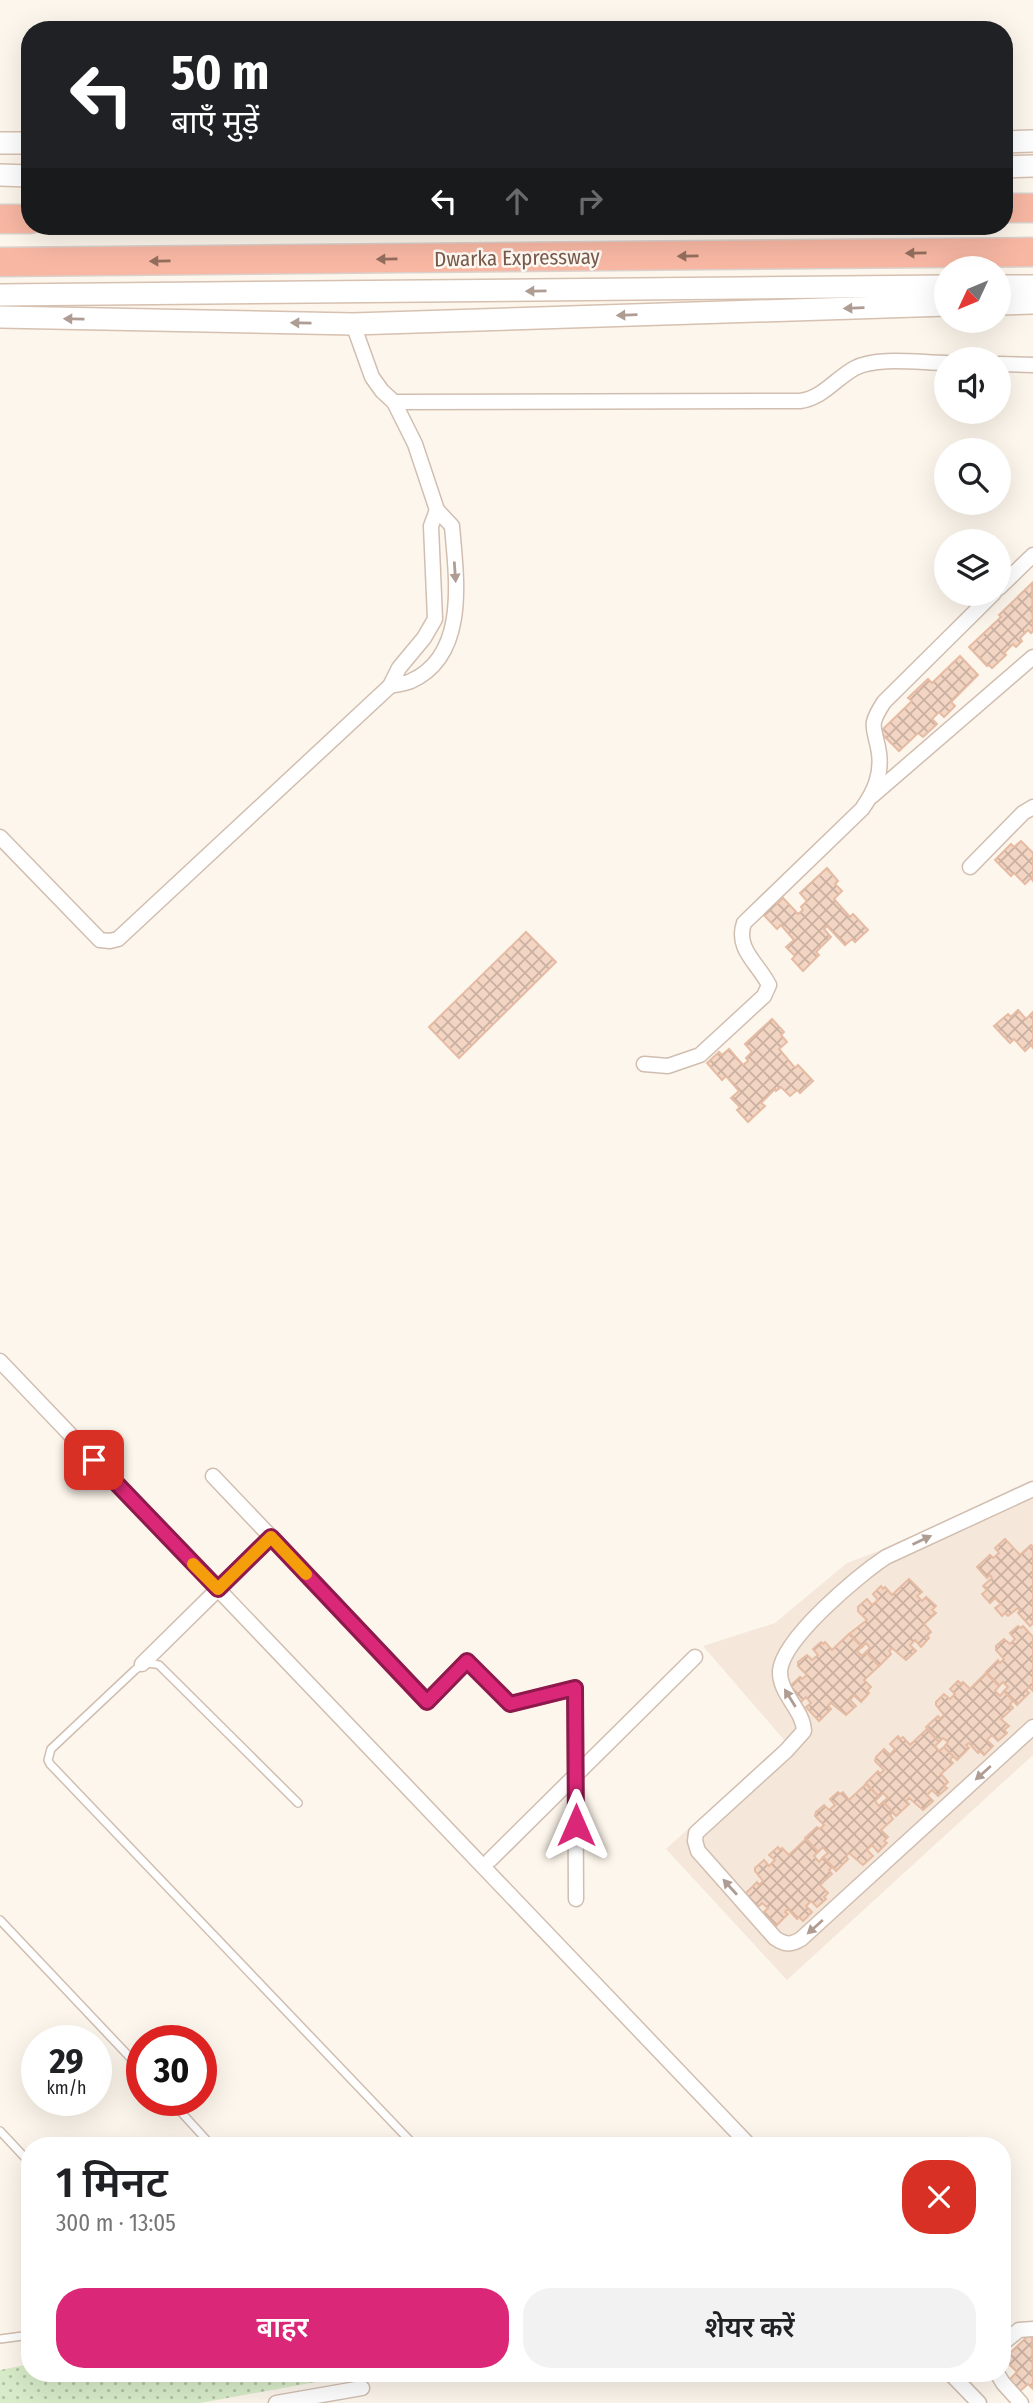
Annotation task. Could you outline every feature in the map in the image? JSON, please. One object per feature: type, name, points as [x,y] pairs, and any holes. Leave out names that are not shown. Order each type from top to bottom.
[{"type":"highway","points":[[1013,208],[1033,208]]},
{"type":"highway","points":[[0,219],[21,219]]},
{"type":"highway","name":"Dwarka Expressway","points":[[0,262],[1033,252]]},
{"type":"street","points":[[1013,142],[1033,141]]},
{"type":"street","points":[[0,143],[21,143]]},
{"type":"street","points":[[1013,167],[1033,166]]},
{"type":"street","points":[[0,175],[21,176]]},
{"type":"street","points":[[0,295],[934,286]]},
{"type":"street","points":[[1012,286],[1033,286]]},
{"type":"street","points":[[1012,304],[1033,303]]},
{"type":"street","points":[[0,317],[353,324],[934,305]]},
{"type":"street","points":[[353,324],[372,377],[394,402],[425,471],[437,510],[452,526],[457,601],[453,630],[442,653],[429,669],[411,681],[390,686]]},
{"type":"street","points":[[394,402],[800,401],[818,395],[853,368],[869,362],[934,363]]},
{"type":"street","points":[[1011,364],[1033,365]]},
{"type":"street","points":[[0,837],[100,940],[118,939],[390,686],[399,668],[435,620],[431,526],[437,510]]},
{"type":"street","points":[[1011,576],[1033,555]]},
{"type":"street","points":[[643,1064],[668,1066],[700,1055],[764,996],[769,985],[745,951],[741,933],[744,923],[862,809],[879,778],[879,753],[873,731],[874,717],[884,702],[981,606]]},
{"type":"street","points":[[869,798],[1033,657]]},
{"type":"street","points":[[970,867],[1023,813],[1033,807]]},
{"type":"street","points":[[0,1361],[741,2137]]},
{"type":"street","points":[[213,1476],[427,1702],[467,1661],[510,1704],[575,1688],[576,1899]]},
{"type":"street","points":[[1033,1489],[886,1557],[868,1569],[799,1634],[780,1670],[782,1685],[804,1720],[804,1731],[786,1751],[696,1833],[698,1851],[775,1938],[792,1944],[801,1939],[1033,1727]]},
{"type":"street","points":[[142,1664],[271,1537]]},
{"type":"street","points":[[490,1860],[695,1657]]},
{"type":"street","points":[[1011,2336],[1019,2330],[1033,2329]]},
{"type":"street","points":[[959,2382],[979,2403]]},
{"type":"street","points":[[1002,2382],[1021,2403]]},
{"type":"street","points":[[276,2403],[362,2388]]},
{"type":"lane","points":[[298,1803],[159,1665],[151,1662],[142,1664],[51,1748],[48,1754],[50,1764],[406,2137]]},
{"type":"lane","points":[[0,1920],[126,2053]]},
{"type":"lane","points":[[185,2116],[204,2137]]},
{"type":"lane","points":[[0,2132],[21,2154]]},
{"type":"lane","points":[[0,2339],[21,2336]]},
{"type":"shaded area","points":[[1033,1492],[1033,1755],[787,1980],[666,1849],[785,1741],[703,1646],[775,1623],[847,1563]]},
{"type":"green space","points":[[21,2366],[21,2382],[316,2382],[200,2403],[0,2403],[0,2370]]},
{"type":"building","points":[[1032,583],[1033,631],[1031,633],[1028,630],[1020,638],[1022,641],[1016,647],[1013,644],[992,668],[969,647],[1001,617],[999,615]]},
{"type":"building","points":[[960,656],[978,675],[951,702],[955,706],[944,717],[939,712],[932,719],[937,724],[923,737],[918,733],[899,751],[880,732],[912,701],[908,698],[928,679],[932,683]]},
{"type":"building","points":[[1021,841],[1033,853],[1033,881],[1031,878],[1025,884],[1014,873],[1011,876],[995,860],[1011,844],[1014,847]]},
{"type":"building","points":[[827,868],[838,881],[835,884],[842,891],[834,899],[850,917],[853,914],[868,930],[855,942],[852,939],[845,945],[827,926],[824,929],[831,937],[816,952],[819,955],[803,971],[792,959],[795,956],[786,947],[794,940],[781,925],[777,929],[761,912],[774,900],[777,904],[783,898],[798,914],[807,901],[800,893]]},
{"type":"building","points":[[526,932],[556,962],[459,1058],[429,1027]]},
{"type":"building","points":[[1018,1010],[1026,1019],[1033,1012],[1033,1048],[1031,1045],[1025,1051],[1014,1039],[1010,1043],[994,1026],[1008,1014],[1011,1017]]},
{"type":"building","points":[[772,1019],[784,1032],[781,1035],[787,1042],[779,1049],[795,1068],[798,1065],[813,1081],[800,1093],[797,1090],[790,1096],[781,1087],[776,1091],[775,1089],[761,1103],[765,1106],[748,1122],[737,1110],[740,1107],[731,1098],[739,1091],[726,1076],[722,1080],[707,1063],[719,1052],[722,1055],[729,1049],[743,1065],[752,1052],[745,1044]]},
{"type":"building","points":[[1005,1539],[1020,1555],[1031,1545],[1033,1547],[1033,1623],[1030,1626],[1018,1613],[1018,1608],[1008,1616],[1005,1613],[1002,1616],[995,1608],[1001,1604],[995,1598],[990,1603],[982,1594],[987,1590],[983,1586],[992,1578],[990,1575],[987,1578],[977,1567],[990,1555],[993,1558],[999,1553],[995,1548]]},
{"type":"building","points":[[909,1579],[922,1592],[917,1596],[922,1601],[926,1597],[936,1606],[932,1610],[936,1613],[924,1624],[931,1632],[927,1636],[929,1638],[921,1647],[915,1640],[910,1645],[916,1651],[906,1660],[892,1648],[889,1651],[891,1654],[879,1666],[866,1652],[870,1648],[866,1643],[862,1647],[849,1634],[867,1620],[858,1611],[858,1607],[867,1599],[872,1605],[878,1600],[873,1594],[881,1586],[892,1595]]},
{"type":"building","points":[[1018,1626],[1023,1626],[1033,1637],[1033,1691],[1029,1687],[1026,1690],[1029,1693],[1017,1705],[1004,1691],[1008,1687],[1003,1682],[999,1686],[986,1672],[998,1660],[1000,1663],[1004,1659],[996,1646],[1004,1639],[1010,1644],[1015,1639],[1010,1633]]},
{"type":"building","points":[[849,1634],[862,1647],[857,1651],[862,1656],[866,1652],[879,1666],[864,1680],[871,1687],[861,1702],[854,1695],[850,1700],[856,1706],[846,1715],[831,1703],[828,1706],[831,1709],[819,1721],[806,1707],[811,1703],[806,1697],[801,1702],[788,1688],[800,1677],[802,1679],[807,1675],[798,1666],[798,1662],[807,1655],[812,1660],[818,1655],[813,1649],[821,1642],[825,1642],[832,1650]]},
{"type":"building","points":[[986,1673],[999,1686],[995,1691],[1000,1696],[1004,1691],[1013,1701],[1010,1704],[1013,1708],[1001,1719],[1009,1726],[1004,1730],[1007,1733],[998,1741],[992,1735],[987,1740],[993,1746],[984,1755],[980,1751],[978,1753],[969,1743],[966,1745],[969,1748],[957,1760],[944,1747],[948,1742],[943,1738],[939,1742],[926,1727],[938,1716],[940,1719],[944,1715],[936,1702],[944,1694],[950,1699],[955,1694],[950,1689],[958,1681],[970,1689]]},
{"type":"building","points":[[927,1729],[939,1742],[935,1746],[939,1751],[944,1747],[953,1756],[950,1760],[953,1763],[941,1774],[948,1782],[944,1786],[947,1788],[938,1796],[932,1790],[927,1795],[933,1801],[923,1810],[909,1798],[906,1801],[909,1804],[896,1816],[883,1802],[888,1798],[883,1793],[879,1797],[866,1783],[878,1771],[880,1774],[884,1770],[875,1761],[876,1757],[884,1749],[890,1755],[895,1749],[890,1744],[898,1736],[900,1739],[903,1737],[910,1745]]},
{"type":"building","points":[[866,1784],[879,1797],[875,1801],[879,1806],[883,1802],[893,1812],[890,1815],[893,1819],[881,1830],[888,1837],[884,1841],[887,1843],[878,1852],[872,1845],[867,1850],[873,1856],[863,1865],[849,1853],[846,1856],[848,1859],[836,1871],[823,1857],[828,1853],[823,1847],[818,1852],[805,1838],[817,1827],[820,1829],[824,1825],[815,1816],[824,1805],[829,1810],[835,1805],[830,1799],[838,1792],[843,1792],[849,1800]]},
{"type":"building","points":[[806,1839],[818,1852],[814,1856],[819,1862],[823,1857],[833,1867],[829,1870],[832,1874],[820,1885],[828,1893],[824,1897],[826,1899],[817,1907],[811,1901],[806,1906],[812,1912],[803,1921],[799,1917],[797,1919],[788,1909],[785,1912],[788,1914],[776,1926],[763,1913],[768,1908],[762,1903],[758,1907],[745,1894],[757,1882],[759,1885],[763,1881],[755,1868],[764,1860],[769,1866],[775,1860],[769,1855],[778,1847],[789,1855]]},
{"type":"building","points":[[1032,2332],[1033,2389],[1028,2384],[1019,2392],[1009,2382],[1017,2372],[1011,2366],[1011,2352]]},
{"type":"slow traffic","points":[[193,1564],[218,1589],[271,1537],[306,1574]]},
{"type":"route","points":[[94,1460],[218,1589],[271,1537],[427,1702],[467,1661],[510,1704],[575,1688],[576,1825]]}]
